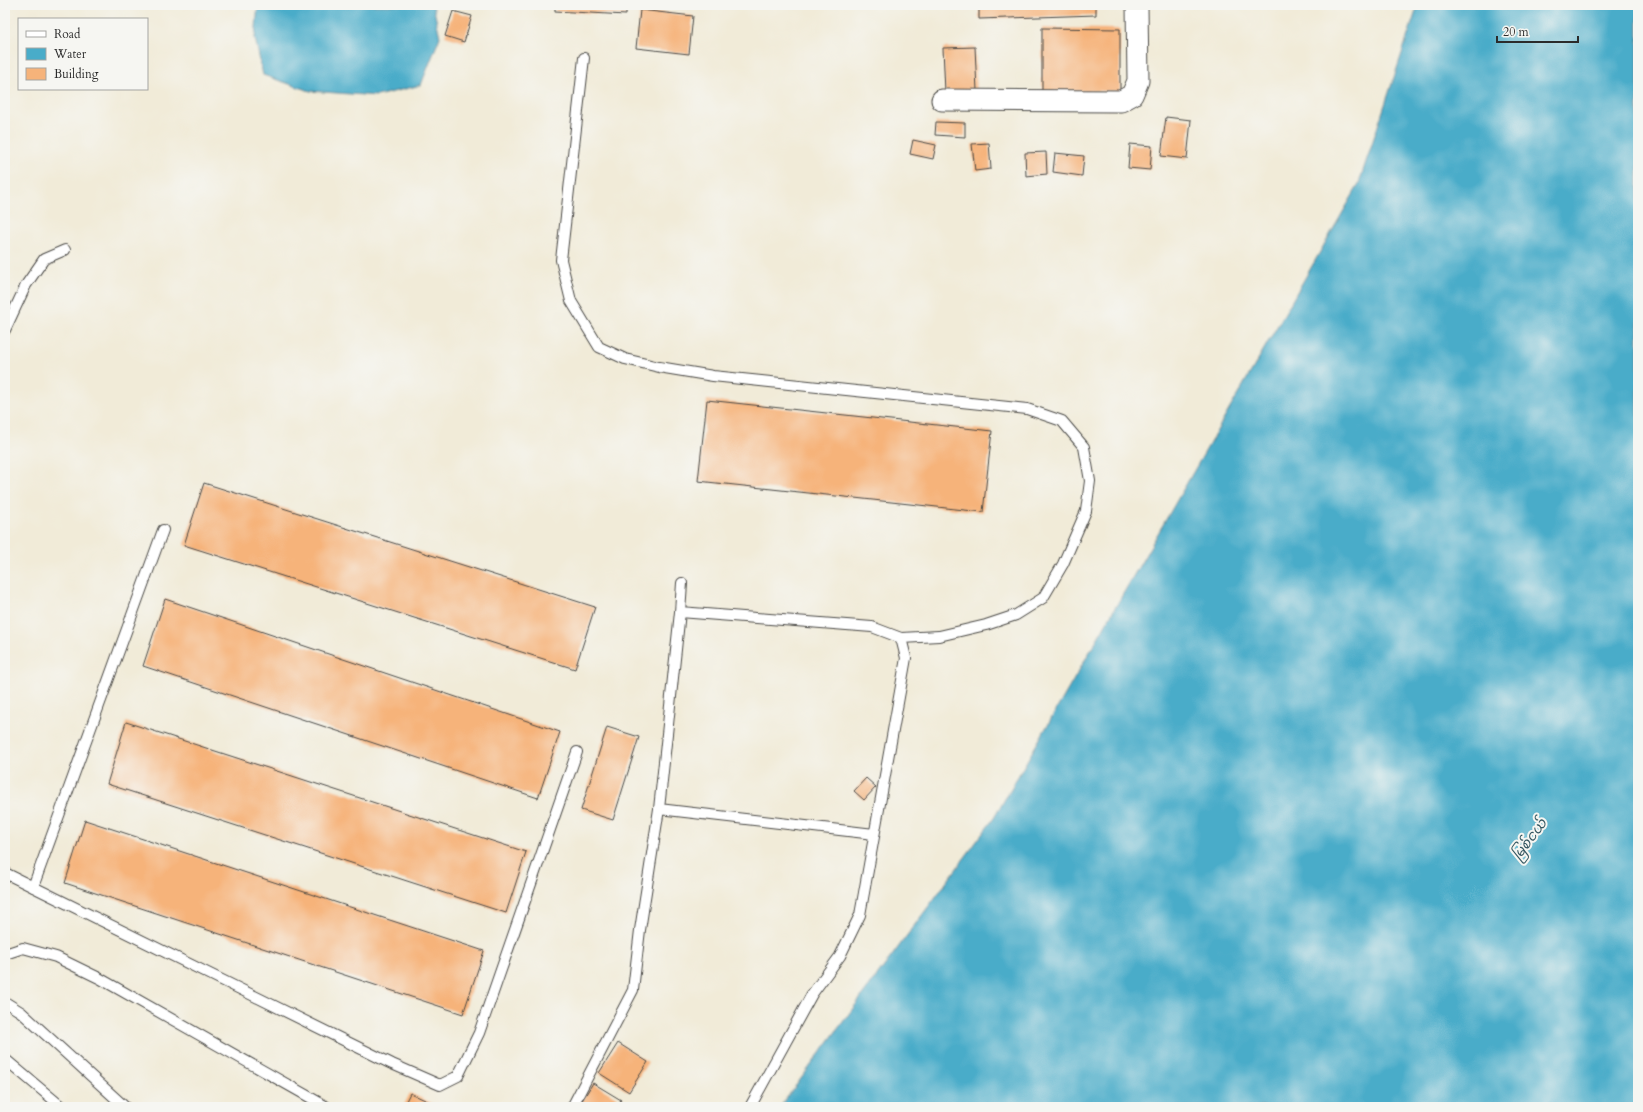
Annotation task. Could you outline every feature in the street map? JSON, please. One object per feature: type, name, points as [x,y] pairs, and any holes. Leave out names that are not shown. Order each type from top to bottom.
[{"type":"street","points":[[942,100],[1121,101],[1132,94],[1138,81],[1137,5]]},
{"type":"lane","points":[[584,58],[560,260],[571,301],[599,347],[624,359],[659,367],[713,376],[1027,409],[1062,421],[1084,447],[1090,481],[1086,511],[1063,564],[1043,598],[1016,615],[986,626],[939,636],[901,638],[872,627],[680,612]]},
{"type":"lane","points":[[5,330],[26,285],[44,259],[65,250]]},
{"type":"lane","points":[[33,887],[162,530]]},
{"type":"lane","points":[[572,1107],[633,990],[640,930],[659,809],[682,583]]},
{"type":"lane","points":[[750,1107],[812,994],[840,956],[860,915],[906,658],[901,638]]},
{"type":"lane","points":[[5,873],[392,1064],[440,1085],[458,1076],[479,1033],[577,752]]},
{"type":"lane","points":[[659,809],[874,834]]},
{"type":"lane","points":[[5,954],[23,948],[56,957],[99,978],[327,1107]]},
{"type":"lane","points":[[5,1002],[20,1012],[125,1107]]},
{"type":"lane","points":[[5,1060],[62,1107]]},
{"type":"water","points":[[258,5],[433,5],[440,37],[421,85],[377,96],[310,91],[263,75],[255,38]]},
{"type":"water","name":"မြစ်ငယ်","points":[[1418,5],[1638,5],[1638,1107],[780,1107],[994,818],[1358,186]]},
{"type":"building","points":[[555,5],[626,5],[626,15],[555,11]]},
{"type":"building","points":[[979,5],[1096,5],[1096,15],[979,19]]},
{"type":"building","points":[[640,10],[693,16],[689,54],[636,48]]},
{"type":"building","points":[[453,11],[472,16],[464,42],[445,36]]},
{"type":"building","points":[[1042,28],[1120,29],[1120,91],[1042,91]]},
{"type":"building","points":[[975,47],[977,91],[945,92],[943,48]]},
{"type":"building","points":[[1166,117],[1191,120],[1187,159],[1161,156]]},
{"type":"building","points":[[936,122],[965,123],[965,137],[935,135]]},
{"type":"building","points":[[913,140],[936,145],[933,159],[910,154]]},
{"type":"building","points":[[989,143],[991,169],[975,171],[972,144]]},
{"type":"building","points":[[1130,144],[1152,146],[1150,170],[1128,168]]},
{"type":"building","points":[[1046,152],[1047,174],[1026,176],[1025,153]]},
{"type":"building","points":[[1055,153],[1084,156],[1082,176],[1053,172]]},
{"type":"building","points":[[707,400],[992,431],[983,512],[698,481]]},
{"type":"building","points":[[204,483],[595,607],[575,669],[184,545]]},
{"type":"building","points":[[165,599],[560,732],[538,798],[143,666]]},
{"type":"building","points":[[126,722],[526,852],[506,913],[107,784]]},
{"type":"building","points":[[607,727],[639,737],[613,820],[581,810]]},
{"type":"building","points":[[866,778],[876,787],[864,800],[854,791]]},
{"type":"building","points":[[85,820],[484,951],[463,1014],[65,883]]},
{"type":"building","points":[[618,1043],[648,1062],[629,1092],[599,1073]]},
{"type":"building","points":[[593,1083],[621,1100],[616,1107],[578,1107]]},
{"type":"building","points":[[410,1093],[440,1107],[403,1107]]}]
